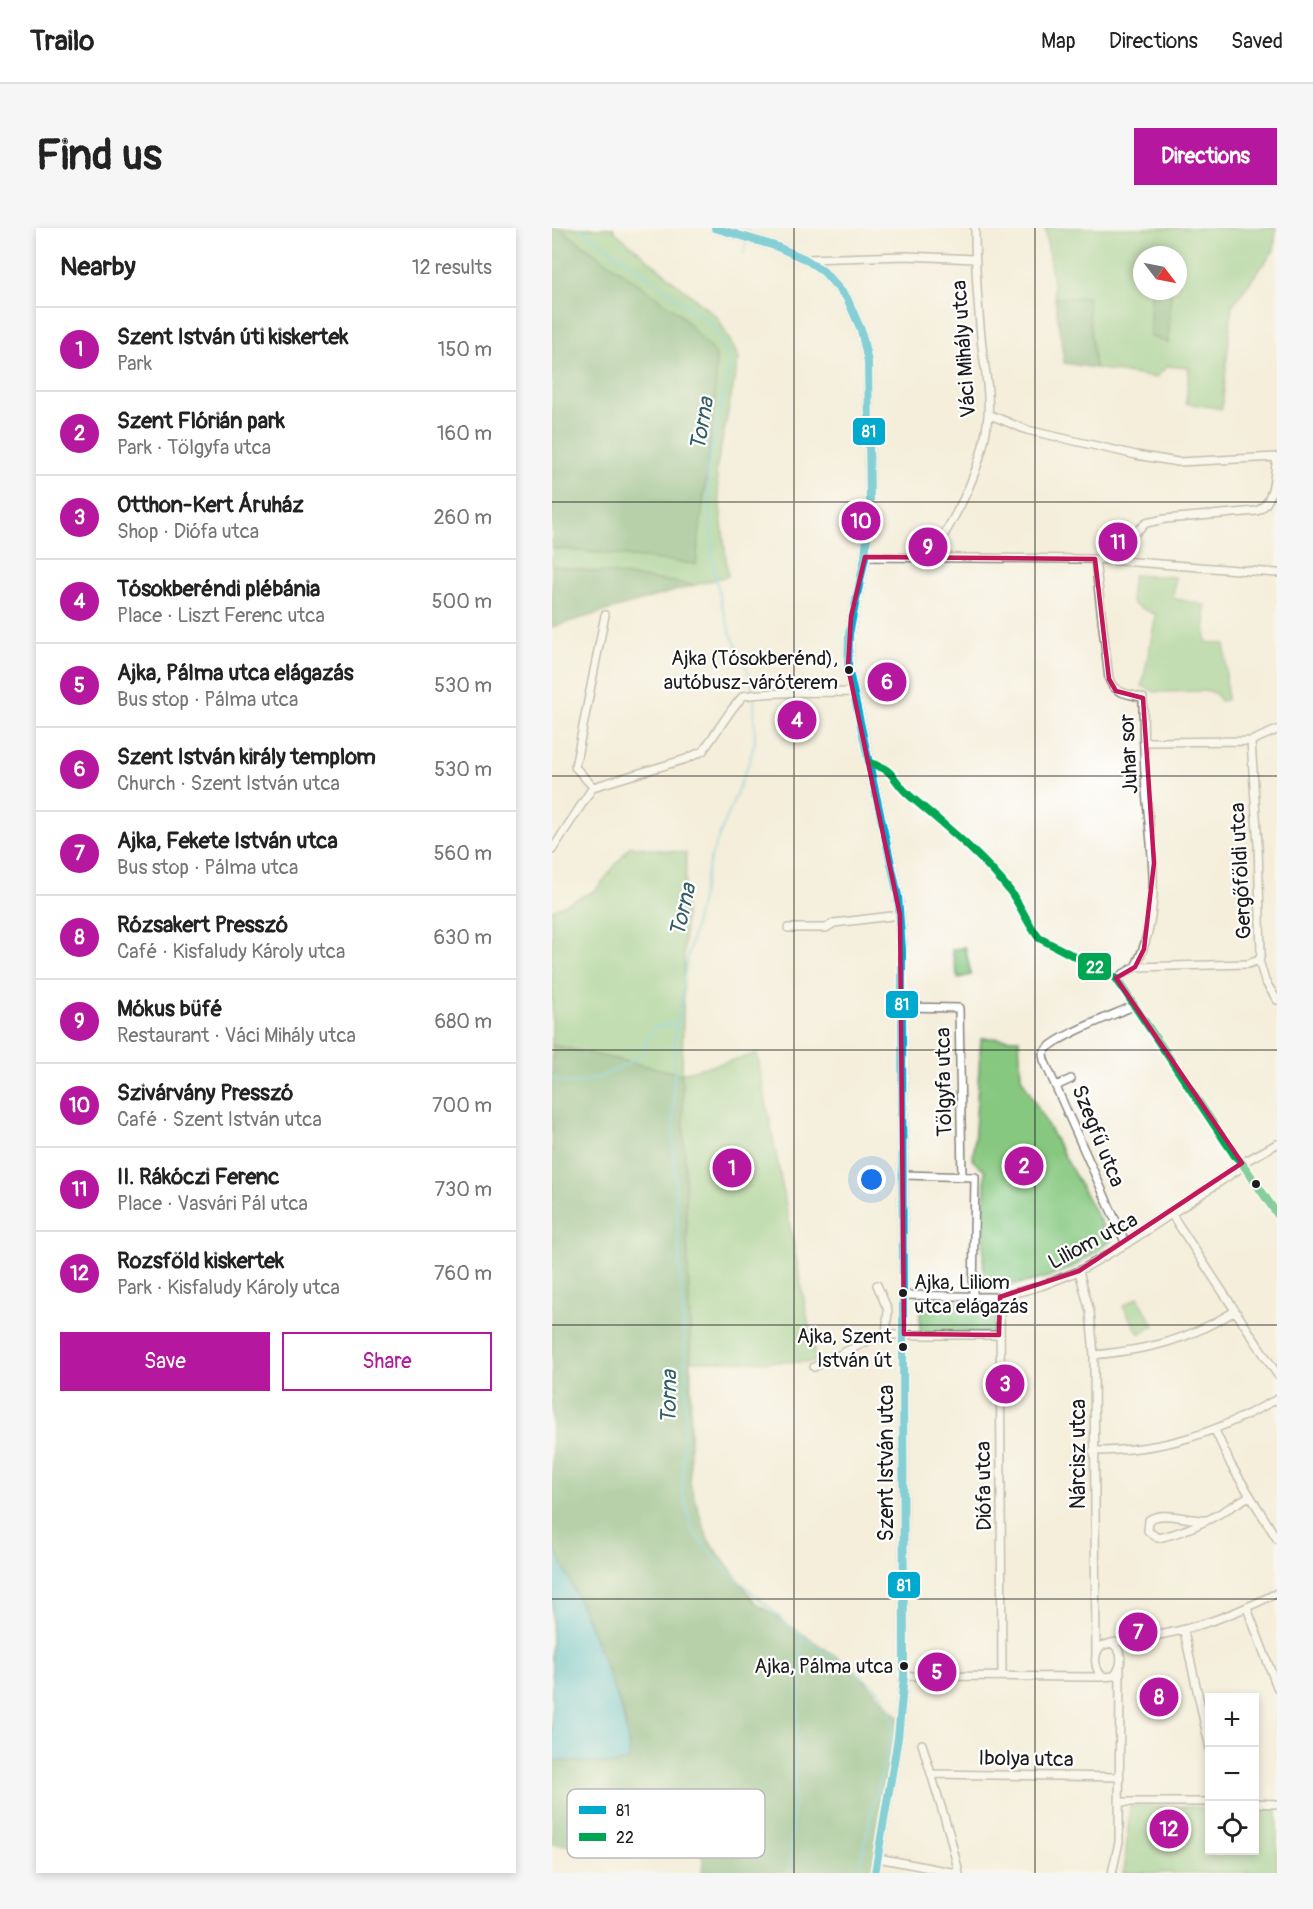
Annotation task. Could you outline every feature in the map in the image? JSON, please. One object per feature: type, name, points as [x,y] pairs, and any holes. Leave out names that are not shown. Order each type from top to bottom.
[{"type":"main road","name":"Szent István utca","points":[[715,228],[805,259],[823,271],[847,298],[861,330],[868,362],[870,504],[865,557],[849,634],[848,667],[898,896],[902,1007],[903,1175],[904,1676],[898,1738],[875,1873]]},
{"type":"street","points":[[975,228],[975,259]]},
{"type":"street","name":"Váci Mihály utca","points":[[805,259],[906,256],[975,259],[988,414],[982,448],[964,497],[930,558]]},
{"type":"street","points":[[988,414],[1027,430],[1136,455],[1178,462],[1277,457],[1269,502],[1264,508],[1257,511],[1165,519],[1146,523],[1129,538],[1125,546],[1124,561]]},
{"type":"street","points":[[865,557],[1095,559],[1277,573]]},
{"type":"street","name":"Juhar sor","points":[[1095,559],[1109,679],[1116,691],[1143,698],[1146,790],[1154,863],[1154,891],[1149,931],[1144,949],[1134,967]]},
{"type":"street","points":[[593,788],[575,767],[605,615]]},
{"type":"street","points":[[552,850],[593,788],[686,759],[704,751],[743,696],[764,693],[853,692]]},
{"type":"street","points":[[1144,742],[1251,741],[1277,730]]},
{"type":"street","name":"Gergőföldi utca","points":[[1116,978],[1134,967],[1248,964],[1259,960],[1262,938],[1251,741]]},
{"type":"street","points":[[869,763],[889,770],[908,794],[980,857],[1010,891],[1032,929],[1040,938],[1116,978],[1235,1156],[1277,1214]]},
{"type":"street","points":[[788,928],[826,928],[834,923],[900,915]]},
{"type":"street","points":[[1259,960],[1262,973],[1277,1000]]},
{"type":"street","points":[[1056,1086],[1044,1060],[1045,1049],[1062,1038],[1134,1004]]},
{"type":"street","name":"Tölgyfa utca","points":[[902,1007],[959,1008],[962,1177]]},
{"type":"street","name":"Szegfű utca","points":[[1071,1079],[1056,1086],[1126,1244]]},
{"type":"street","name":"Liliom utca","points":[[903,1295],[1000,1296],[1041,1286],[1079,1271],[1172,1215],[1239,1169],[1242,1163],[1277,1144]]},
{"type":"street","points":[[903,1175],[975,1177],[973,1296]]},
{"type":"street","points":[[1172,1215],[1277,1374]]},
{"type":"street","name":"Nárcisz utca","points":[[1079,1271],[1090,1312],[1094,1355],[1098,1642],[1096,1668]]},
{"type":"street","points":[[877,1285],[888,1310],[886,1335]]},
{"type":"street","name":"Diófa utca","points":[[1000,1296],[1002,1676]]},
{"type":"street","points":[[1094,1355],[1166,1344],[1210,1326],[1235,1311]]},
{"type":"street","points":[[814,1367],[876,1337],[886,1335],[999,1335]]},
{"type":"street","points":[[1094,1451],[1153,1448],[1215,1430],[1277,1399]]},
{"type":"street","points":[[1215,1430],[1231,1465],[1277,1539]]},
{"type":"street","points":[[1207,1520],[1194,1521],[1163,1515],[1155,1516],[1149,1520],[1148,1531],[1158,1538],[1177,1534],[1207,1520],[1249,1496]]},
{"type":"street","points":[[1098,1642],[1124,1642],[1184,1631],[1218,1621],[1277,1593]]},
{"type":"street","points":[[1247,1608],[1277,1687]]},
{"type":"street","points":[[1184,1631],[1209,1747]]},
{"type":"street","points":[[1118,1648],[1124,1642]]},
{"type":"street","points":[[1111,1643],[1118,1648],[1121,1657],[1119,1842],[1112,1873]]},
{"type":"street","points":[[1088,1676],[1096,1668],[1103,1677]]},
{"type":"street","points":[[904,1676],[1103,1677],[1114,1676],[1120,1668]]},
{"type":"street","points":[[1114,1676],[1120,1687]]},
{"type":"street","points":[[878,1858],[957,1873],[950,1836],[922,1744]]},
{"type":"street","name":"Ibolya utca","points":[[931,1774],[1120,1777]]},
{"type":"street","points":[[1120,1802],[1205,1802]]},
{"type":"street","points":[[1259,1803],[1277,1803]]},
{"type":"highlighted area","points":[[865,557],[1095,559],[1109,679],[1116,691],[1143,698],[1154,863],[1144,949],[1135,967],[1116,978],[1242,1163],[1079,1271],[1000,1297],[999,1335],[904,1334],[900,915],[848,667],[851,617]]},
{"type":"green space","points":[[552,228],[559,228],[678,312],[716,355],[715,401],[696,564],[552,548]]},
{"type":"green space","points":[[559,228],[614,228],[613,230],[718,318],[739,358],[716,470],[728,576],[695,585],[552,566],[552,548],[696,564],[715,401],[716,355],[678,312]]},
{"type":"green space","points":[[1045,228],[1276,228],[1274,250],[1232,306],[1222,409],[1186,403],[1189,368],[1167,366],[1156,378],[1095,368],[1087,298],[1055,298]]},
{"type":"green space","points":[[1087,297],[1095,368],[1064,363],[1055,298]]},
{"type":"green space","points":[[1151,300],[1170,300],[1168,343],[1150,336]]},
{"type":"green space","points":[[552,566],[695,585],[552,627]]},
{"type":"green space","points":[[1133,575],[1175,577],[1173,598],[1205,605],[1206,642],[1225,644],[1227,700],[1220,701],[1216,694],[1210,691],[1155,692],[1142,686],[1156,615],[1132,602]]},
{"type":"green space","points":[[630,846],[686,853],[682,1073],[757,1054],[816,1362],[691,1361],[682,1074],[552,1045],[552,910],[596,890]]},
{"type":"green space","points":[[965,947],[971,975],[958,978],[952,950]]},
{"type":"green space","points":[[981,1038],[1019,1039],[1021,1077],[1111,1241],[1061,1273],[1028,1282],[983,1287],[985,1170],[973,1161]]},
{"type":"green space","points":[[552,1045],[682,1074],[691,1361],[690,1484],[708,1539],[755,1602],[852,1667],[900,1718],[875,1873],[702,1873],[703,1858],[765,1858],[765,1789],[567,1789],[567,1845],[552,1844],[552,1760],[616,1764],[628,1760],[629,1745],[624,1714],[587,1618],[552,1542]]},
{"type":"green space","points":[[1138,1297],[1154,1326],[1139,1334],[1123,1306]]},
{"type":"green space","points":[[920,1301],[996,1301],[995,1333],[920,1332]]},
{"type":"green space","points":[[1130,1806],[1205,1807],[1205,1855],[1259,1855],[1259,1808],[1277,1808],[1277,1873],[1123,1873]]},
{"type":"water","points":[[552,1542],[618,1700],[625,1723],[629,1760],[615,1764],[552,1760]]},
{"type":"waterway","name":"Torna","points":[[581,228],[705,318],[729,354],[729,370],[707,471],[714,570],[722,606],[731,634],[748,671],[753,692]]},
{"type":"waterway","points":[[747,236],[748,228]]},
{"type":"waterway","points":[[744,254],[746,242]]},
{"type":"waterway","name":"Torna","points":[[754,698],[755,741],[750,760],[710,859],[686,965],[675,1037],[673,1138],[686,1381],[682,1492],[693,1531],[717,1561],[802,1637],[881,1692],[890,1708],[894,1728],[871,1813],[859,1873]]},
{"type":"waterway","points":[[552,1077],[576,1083],[612,1072],[635,1059],[645,1047],[651,1032],[656,1028],[676,1024]]},
{"type":"waterway","name":"Torna","points":[[790,1873],[802,1637]]},
{"type":"transit line","name":"81","points":[[715,228],[775,246],[805,259],[823,271],[847,298],[861,330],[868,362],[870,504],[865,557],[849,634],[848,667],[898,896],[902,949],[904,1676],[898,1738],[875,1873]]},
{"type":"transit line","name":"22","points":[[869,763],[889,772],[904,790],[987,865],[1010,891],[1039,938],[1116,978],[1235,1156],[1277,1214]]},
{"type":"place","name":"Szivárvány Presszó","points":[[861,521]]},
{"type":"place","name":"II. Rákóczi Ferenc","points":[[1118,542]]},
{"type":"place","name":"Mókus büfé","points":[[928,547]]},
{"type":"place","name":"Ajka (Tósokberénd), autóbusz-váróterem","points":[[849,670]]},
{"type":"place","name":"Szent István király templom","points":[[887,682]]},
{"type":"place","name":"Tósokberéndi plébánia","points":[[797,720]]},
{"type":"place","name":"Szent Flórián park","points":[[1024,1166]]},
{"type":"place","name":"Szent István úti kiskertek","points":[[732,1168]]},
{"type":"place","name":"Ajka, Liliom utca elágazás","points":[[903,1293]]},
{"type":"place","name":"Ajka, Szent István út","points":[[903,1347]]},
{"type":"place","name":"Otthon-Kert Áruház","points":[[1005,1384]]},
{"type":"place","name":"Ajka, Fekete István utca","points":[[1138,1632]]},
{"type":"place","name":"Ajka, Pálma utca","points":[[904,1666]]},
{"type":"place","name":"Ajka, Pálma utca elágazás","points":[[937,1672]]},
{"type":"place","name":"Rózsakert Presszó","points":[[1159,1697]]},
{"type":"place","name":"Rozsföld kiskertek","points":[[1169,1829]]}]
